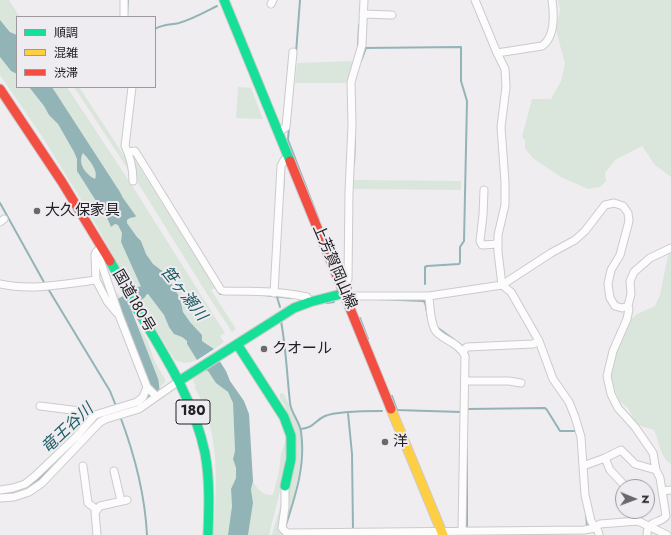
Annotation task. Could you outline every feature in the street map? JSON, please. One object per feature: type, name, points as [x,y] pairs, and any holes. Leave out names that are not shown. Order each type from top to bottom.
[{"type":"main road","name":"上芳賀岡山線","points":[[224,0],[289,158],[288,175],[345,293],[442,533]]},
{"type":"main road","name":"国道180号","points":[[0,89],[61,181],[99,249],[132,299],[179,381],[191,407],[202,441],[207,464],[210,505],[208,535]]},
{"type":"main road","points":[[179,381],[282,316],[310,302],[345,293]]},
{"type":"main road","points":[[236,344],[284,418],[291,436],[291,459],[285,486]]},
{"type":"street","points":[[124,0],[124,16]]},
{"type":"street","points":[[364,0],[362,47],[351,82],[352,125],[349,192],[348,279],[345,293],[352,296],[429,296],[502,286],[551,253],[575,240],[605,205],[614,203],[623,206],[628,213],[629,221],[620,255],[611,270],[608,284],[610,298],[616,306],[622,308],[628,306]]},
{"type":"street","points":[[475,0],[505,69],[506,87],[501,127],[505,205],[498,235],[502,286]]},
{"type":"street","points":[[497,53],[542,46],[547,43],[550,35],[554,11],[552,0]]},
{"type":"street","points":[[363,14],[392,15]]},
{"type":"street","points":[[278,133],[286,127],[293,52]]},
{"type":"street","points":[[132,88],[125,146],[130,152],[133,181]]},
{"type":"street","points":[[130,152],[135,151],[221,290],[256,291],[307,297],[310,302]]},
{"type":"street","points":[[276,293],[282,166],[284,160],[289,158]]},
{"type":"street","points":[[484,190],[480,241],[482,245],[498,244]]},
{"type":"street","points":[[647,535],[649,527],[653,523],[664,519],[666,516],[660,478],[656,470],[653,453],[635,427],[618,408],[611,394],[607,376],[613,351],[627,319],[631,294],[630,281],[634,272],[650,258],[671,248]]},
{"type":"street","points":[[99,249],[95,256],[96,280],[107,301],[118,315]]},
{"type":"street","points":[[99,249],[118,315],[152,392],[147,405],[139,410],[124,410]]},
{"type":"street","points":[[0,284],[46,286],[96,280]]},
{"type":"street","points":[[502,286],[511,292],[539,341],[552,380],[569,402],[575,417],[581,437],[585,495],[591,521],[600,535]]},
{"type":"street","points":[[429,296],[433,323],[436,331],[459,347],[464,349],[533,344],[539,341]]},
{"type":"street","points":[[464,349],[467,381],[465,531]]},
{"type":"street","points":[[40,406],[88,412],[95,415],[114,413],[124,410],[152,392],[179,381]]},
{"type":"street","points":[[467,381],[509,381],[521,383]]},
{"type":"street","points":[[0,498],[14,497],[29,492],[42,483],[100,422],[114,413]]},
{"type":"street","points":[[0,490],[25,484],[77,436],[95,415]]},
{"type":"street","points":[[583,466],[621,450],[635,464],[656,470]]},
{"type":"street","points":[[605,458],[610,470],[618,479]]},
{"type":"street","points":[[83,466],[88,503],[97,510]]},
{"type":"street","points":[[97,535],[95,512],[100,506],[124,501],[114,471]]},
{"type":"street","points":[[285,486],[285,532],[442,533],[465,531],[584,530],[595,528],[600,524],[638,521],[667,535]]},
{"type":"street","points":[[662,491],[671,490]]},
{"type":"shaded area","points":[[0,0],[9,0],[19,16],[16,16],[16,34],[11,32],[0,20]]},
{"type":"shaded area","points":[[558,0],[671,0],[671,177],[655,165],[642,146],[615,160],[605,173],[606,181],[600,187],[588,189],[561,177],[534,159],[525,149],[525,140],[522,137],[532,99],[551,99],[561,81],[565,64],[556,30],[560,10]]},
{"type":"shaded area","points":[[0,57],[11,71],[16,74],[16,88],[30,88],[49,115],[58,124],[77,159],[77,171],[111,227],[115,224],[118,225],[122,233],[121,242],[142,289],[134,294],[74,188],[43,138],[0,75]]},
{"type":"shaded area","points":[[354,61],[347,83],[295,83],[297,63]]},
{"type":"shaded area","points":[[238,87],[251,88],[263,119],[236,118]]},
{"type":"shaded area","points":[[53,88],[68,88],[133,187],[225,333],[220,336],[224,342],[214,349],[202,341],[202,335],[183,312],[180,298],[165,273],[153,264],[146,254],[141,241],[127,223],[127,220],[133,218],[129,207]]},
{"type":"shaded area","points":[[75,88],[80,88],[123,154],[128,158],[131,174]]},
{"type":"shaded area","points":[[83,153],[95,169],[95,179],[85,171],[81,164],[81,157]]},
{"type":"shaded area","points":[[131,154],[215,288],[211,290],[236,329],[232,332],[138,183]]},
{"type":"shaded area","points":[[354,180],[461,181],[461,190],[353,189]]},
{"type":"shaded area","points":[[671,253],[671,464],[662,453],[654,430],[638,425],[628,408],[620,402],[613,385],[611,374],[617,350],[630,320],[637,314],[655,306],[660,295],[668,255]]},
{"type":"shaded area","points":[[115,293],[118,293],[147,340],[155,362],[165,379],[165,382],[155,393],[150,388],[120,314]]},
{"type":"shaded area","points":[[148,294],[164,315],[169,327],[187,341],[187,344],[197,360],[186,363],[175,360],[137,299]]},
{"type":"shaded area","points":[[204,370],[208,371],[217,383],[228,392],[233,403],[235,451],[233,459],[236,468],[236,478],[231,489],[232,506],[228,535],[213,535],[216,478],[213,440],[203,404],[194,387],[196,386],[193,381]]},
{"type":"shaded area","points":[[281,393],[284,394],[294,415],[301,437],[298,478],[292,506],[284,526],[291,460],[286,408],[280,398]]},
{"type":"shaded area","points":[[286,427],[288,459],[269,535],[248,535],[253,503],[251,489],[253,481],[256,487],[261,491],[269,495],[273,495],[279,471],[281,453],[285,443]]},
{"type":"shaded area","points":[[283,496],[282,535],[272,535]]},
{"type":"water","points":[[0,20],[10,32],[16,35],[16,74],[11,71],[0,57]]},
{"type":"water","points":[[30,88],[53,88],[136,216],[127,220],[127,223],[141,241],[146,254],[153,264],[165,273],[180,298],[183,312],[202,335],[202,341],[214,349],[197,360],[187,344],[187,341],[174,334],[164,315],[148,294],[137,299],[134,294],[142,289],[121,242],[122,233],[118,225],[115,224],[111,227],[77,171],[77,159],[74,152],[58,124],[49,115]],"holes":[[[83,153],[90,161],[96,172],[95,179],[83,168],[81,161]]]},
{"type":"water","points":[[219,360],[230,381],[244,401],[249,414],[253,481],[251,489],[253,503],[248,535],[228,535],[232,506],[231,489],[236,478],[236,468],[233,459],[235,451],[233,403],[228,392],[216,383],[208,371],[204,370]]},
{"type":"waterway","points":[[127,14],[128,0]]},
{"type":"waterway","points":[[296,53],[300,0]]},
{"type":"waterway","points":[[156,28],[164,25],[176,24],[217,6]]},
{"type":"waterway","points":[[359,25],[359,48]]},
{"type":"waterway","points":[[363,48],[461,47],[461,81],[467,101],[464,241],[460,247],[459,264],[425,267],[425,284]]},
{"type":"waterway","points":[[361,61],[366,48]]},
{"type":"waterway","points":[[288,140],[289,127]]},
{"type":"waterway","points":[[354,164],[355,138]]},
{"type":"waterway","points":[[288,140],[319,220]]},
{"type":"waterway","points":[[283,193],[284,169]]},
{"type":"waterway","points":[[0,203],[45,284]]},
{"type":"waterway","points":[[351,282],[351,289]]},
{"type":"waterway","points":[[47,287],[110,391],[116,406]]},
{"type":"waterway","points":[[218,291],[220,294],[225,294]]},
{"type":"waterway","name":"竜王谷川","points":[[0,494],[26,488],[38,480],[93,423],[102,416],[136,407],[145,401],[153,390],[152,381],[122,304],[140,293]]},
{"type":"waterway","points":[[264,295],[291,298]]},
{"type":"waterway","points":[[277,297],[280,307]]},
{"type":"waterway","points":[[379,299],[423,301],[425,302],[428,317]]},
{"type":"waterway","points":[[327,303],[334,302]]},
{"type":"waterway","points":[[360,318],[368,339]]},
{"type":"waterway","points":[[281,321],[290,403],[300,428],[302,444],[299,481],[285,528]]},
{"type":"waterway","points":[[438,328],[464,347]]},
{"type":"waterway","points":[[392,396],[397,410]]},
{"type":"waterway","points":[[467,409],[545,408],[560,431],[577,431]]},
{"type":"waterway","points":[[396,410],[461,412]]},
{"type":"waterway","points":[[301,429],[309,427],[321,418],[330,414],[382,411]]},
{"type":"waterway","points":[[348,413],[352,454],[353,530]]},
{"type":"waterway","points":[[120,416],[138,474],[144,505],[147,535]]},
{"type":"waterway","points":[[467,422],[467,535]]},
{"type":"waterway","points":[[586,513],[587,526]]},
{"type":"traffic: fast","points":[[224,0],[290,161]]},
{"type":"traffic: fast","points":[[110,261],[177,378],[194,414],[207,463],[209,494],[208,535]]},
{"type":"traffic: fast","points":[[179,381],[294,308],[310,302],[345,293]]},
{"type":"traffic: fast","points":[[237,344],[284,417],[291,436],[291,459],[285,486]]},
{"type":"traffic: slow","points":[[391,409],[443,535]]},
{"type":"traffic: jam","points":[[0,89],[62,182],[110,261]]},
{"type":"traffic: jam","points":[[290,161],[391,409]]},
{"type":"place","name":"大久保家具","points":[[37,211]]},
{"type":"place","name":"クオール","points":[[264,349]]},
{"type":"place","name":"洋","points":[[385,442]]},
{"type":"water label","name":"笹ヶ瀬川","points":[[183,294]]}]
